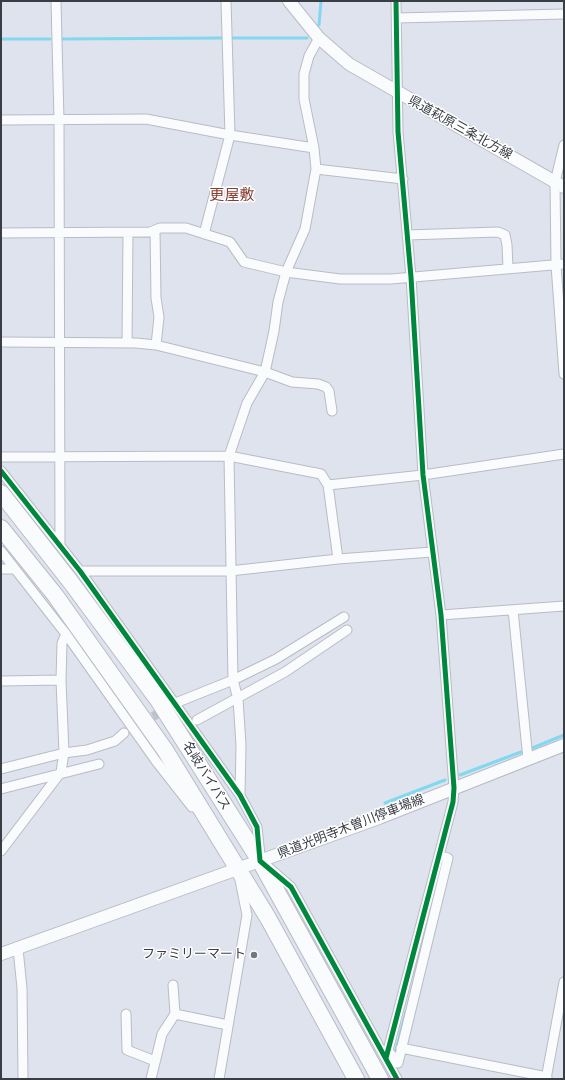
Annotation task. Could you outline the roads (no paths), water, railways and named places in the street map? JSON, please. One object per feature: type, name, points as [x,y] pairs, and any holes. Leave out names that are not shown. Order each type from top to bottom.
[{"type":"highway","name":"名岐バイパス","points":[[1,493],[70,581],[158,700],[260,861],[380,1079]]},
{"type":"highway","name":"名岐バイパス","points":[[1,528],[55,595],[165,750],[268,918],[356,1079]]},
{"type":"main road","name":"県道萩原三条北方線","points":[[289,1],[319,38],[349,64],[397,93],[560,184]]},
{"type":"main road","name":"県道光明寺木曽川停車場線","points":[[1,954],[379,818],[564,745]]},
{"type":"street","points":[[56,1],[59,120],[60,545]]},
{"type":"street","points":[[204,234],[230,135],[226,1]]},
{"type":"street","points":[[387,1054],[440,856],[453,802],[454,788],[441,615],[423,475],[411,277],[398,132],[396,1]]},
{"type":"street","points":[[397,18],[564,14]]},
{"type":"street","points":[[240,795],[241,745],[238,699],[233,680],[229,456],[247,403],[265,372],[274,331],[278,302],[286,272],[304,229],[316,169],[314,148],[304,99],[304,74],[310,56],[319,38]]},
{"type":"street","points":[[1,120],[146,119],[230,135],[314,148]]},
{"type":"street","points":[[564,145],[560,184],[560,265],[564,374]]},
{"type":"street","points":[[316,169],[403,179]]},
{"type":"street","points":[[1,234],[128,233],[150,232],[160,228],[186,228],[230,242],[244,262],[286,272],[340,279],[411,277],[560,265]]},
{"type":"street","points":[[155,230],[156,298],[159,317],[156,345]]},
{"type":"street","points":[[407,236],[498,232],[505,235],[508,268]]},
{"type":"street","points":[[128,233],[128,343]]},
{"type":"street","points":[[1,342],[128,343],[156,345],[265,372],[292,382],[318,384],[326,387],[329,391],[332,411]]},
{"type":"street","points":[[328,485],[423,475],[564,454]]},
{"type":"street","points":[[1,457],[60,458],[229,456],[321,474],[328,485],[338,559]]},
{"type":"street","points":[[1,470],[80,571],[240,795],[257,826],[260,861],[291,887],[387,1054],[397,1079]]},
{"type":"street","points":[[1,551],[66,634],[156,761],[223,845]]},
{"type":"street","points":[[80,571],[230,571],[338,559],[432,552]]},
{"type":"street","points":[[1,569],[15,569]]},
{"type":"street","points":[[441,615],[564,606]]},
{"type":"street","points":[[513,610],[528,759]]},
{"type":"street","points":[[178,702],[233,680],[276,660],[344,617]]},
{"type":"street","points":[[196,720],[238,699],[285,672],[347,630]]},
{"type":"street","points":[[1,851],[61,772],[64,753],[61,680],[62,643],[66,634]]},
{"type":"street","points":[[1,681],[61,680]]},
{"type":"street","points":[[1,769],[64,753],[87,750],[115,741],[124,733]]},
{"type":"street","points":[[1,789],[61,772],[99,764]]},
{"type":"street","points":[[387,1054],[398,1063],[448,858],[440,856]]},
{"type":"street","points":[[219,1079],[247,915],[238,869]]},
{"type":"street","points":[[18,949],[22,988],[23,1079]]},
{"type":"street","points":[[401,1048],[546,1078],[564,982]]},
{"type":"street","points":[[151,1079],[162,1034],[175,1014],[173,985]]},
{"type":"street","points":[[126,1014],[127,1050],[155,1061]]},
{"type":"street","points":[[175,1014],[228,1025]]},
{"type":"waterway","points":[[319,25],[321,1]]},
{"type":"waterway","points":[[59,39],[223,38]]},
{"type":"waterway","points":[[230,38],[307,38]]},
{"type":"waterway","points":[[1,39],[50,39]]},
{"type":"waterway","points":[[530,749],[564,735]]},
{"type":"waterway","points":[[460,775],[521,752]]},
{"type":"waterway","points":[[385,803],[445,780]]},
{"type":"waterway","points":[[395,1054],[406,1012]]},
{"type":"tunnel","points":[[141,723],[168,708]]},
{"type":"place","name":"ファミリーマート","points":[[254,955]]},
{"type":"district","name":"更屋敷","points":[[232,196]]}]
